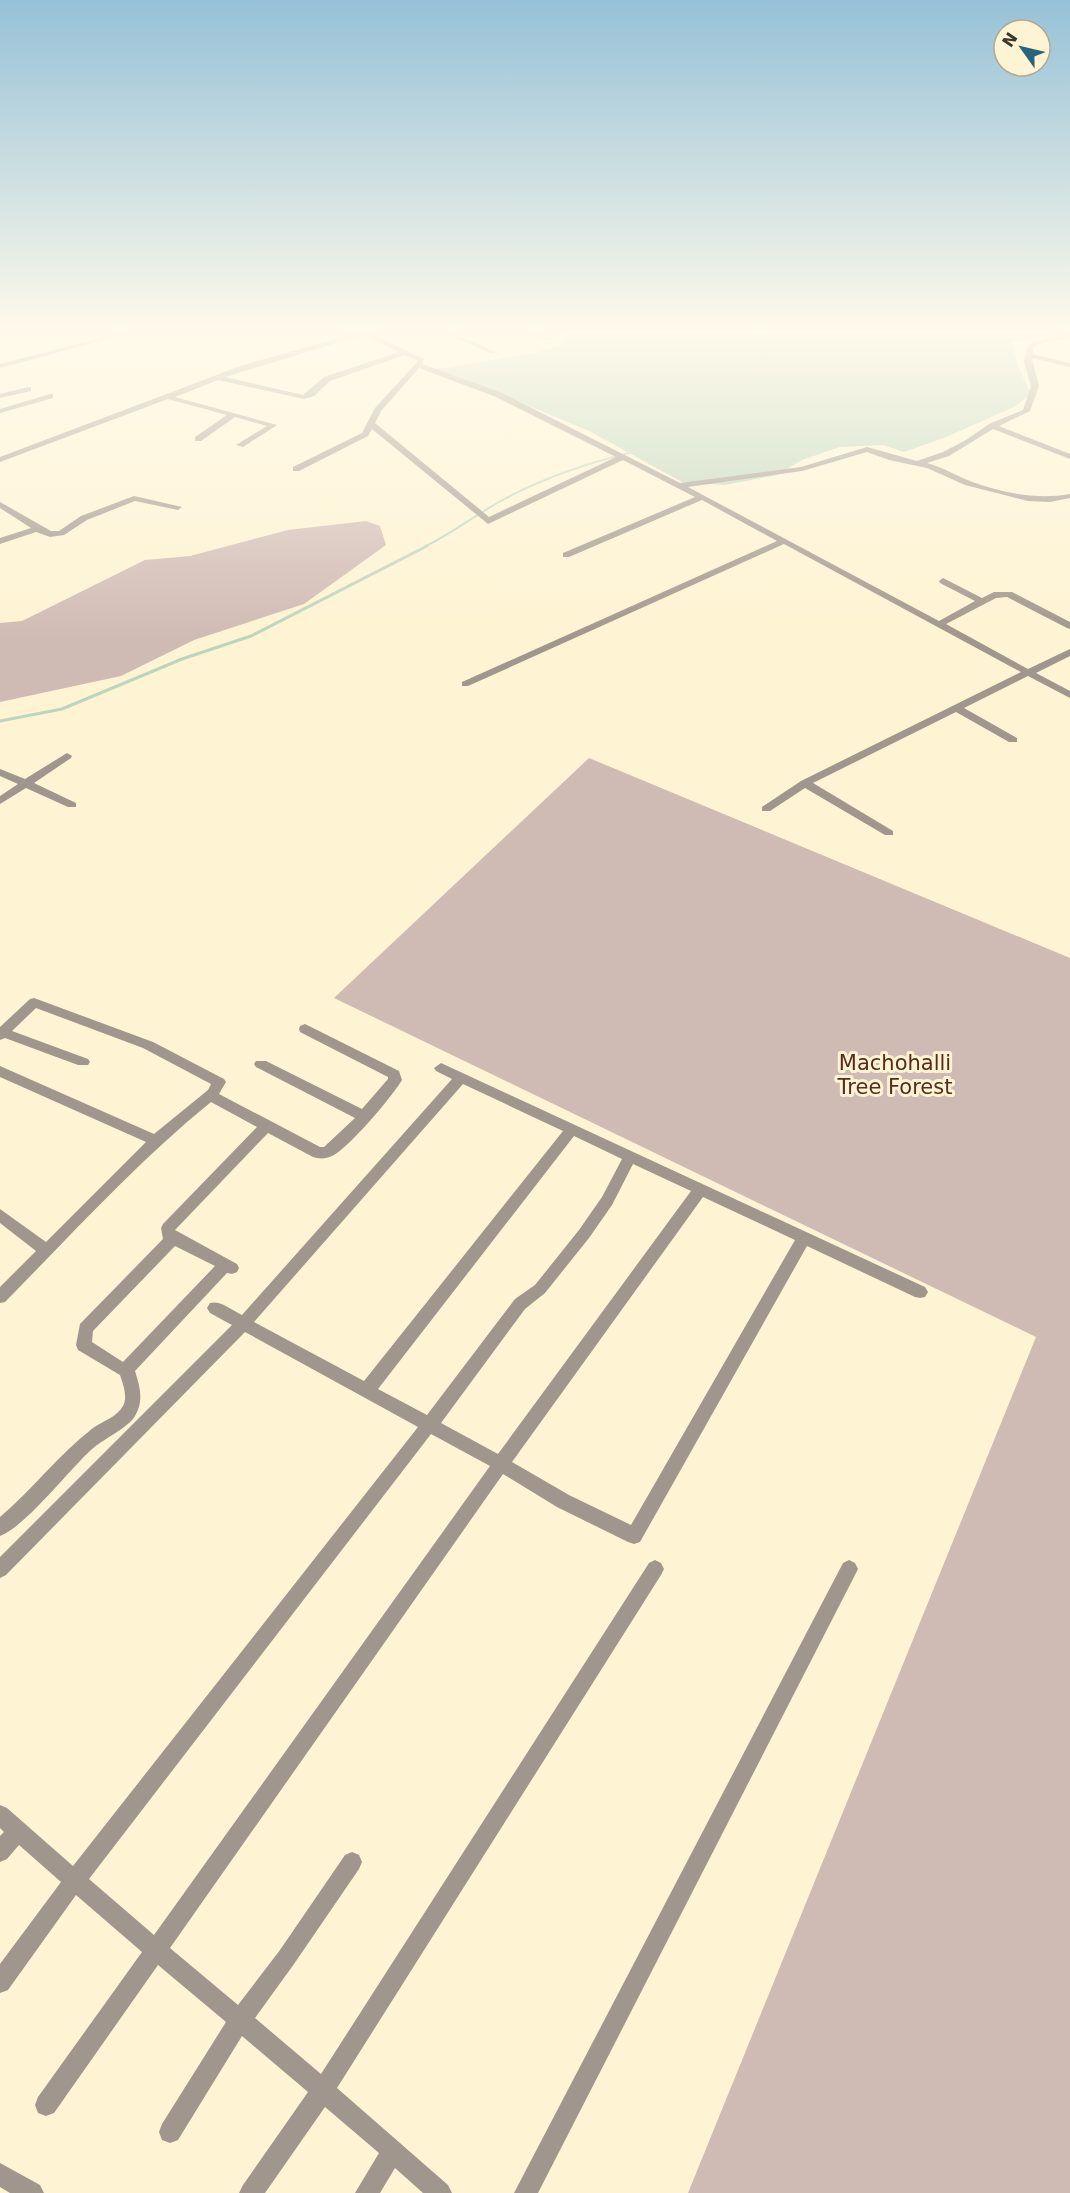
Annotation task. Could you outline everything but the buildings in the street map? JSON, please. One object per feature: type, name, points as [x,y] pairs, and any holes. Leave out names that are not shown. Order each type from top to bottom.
[{"type":"street","points":[[0,460],[71,433]]},
{"type":"street","points":[[198,439],[206,433]]},
{"type":"street","points":[[240,445],[259,433]]},
{"type":"street","points":[[296,469],[365,433]]},
{"type":"street","points":[[382,433],[488,521],[619,455]]},
{"type":"street","points":[[576,433],[682,485],[1070,695]]},
{"type":"street","points":[[919,463],[961,446],[981,433]]},
{"type":"street","points":[[1011,433],[1070,456]]},
{"type":"street","points":[[682,485],[802,469],[867,449],[892,458],[919,463],[968,483],[1028,499],[1042,501],[1070,496]]},
{"type":"street","points":[[566,555],[702,497]]},
{"type":"street","points":[[0,504],[50,534],[61,532],[84,518],[134,498],[178,507]]},
{"type":"street","points":[[0,541],[39,529]]},
{"type":"street","points":[[465,684],[784,541]]},
{"type":"street","points":[[943,581],[982,601]]},
{"type":"street","points":[[939,624],[994,595],[1009,594],[1070,626]]},
{"type":"street","points":[[766,809],[804,783],[1070,652]]},
{"type":"street","points":[[956,708],[1013,740]]},
{"type":"street","points":[[0,801],[67,756]]},
{"type":"street","points":[[0,772],[72,805]]},
{"type":"street","points":[[804,783],[889,833]]},
{"type":"street","points":[[0,1297],[156,1142],[210,1095],[219,1082],[148,1044],[34,1002],[2,1033],[84,1062]]},
{"type":"street","points":[[210,1095],[265,1127],[318,1153],[328,1152],[364,1116],[395,1080],[394,1074],[305,1029]]},
{"type":"street","points":[[261,1064],[364,1116]]},
{"type":"street","points":[[441,1068],[920,1292]]},
{"type":"street","points":[[0,1071],[156,1142]]},
{"type":"street","points":[[0,1569],[243,1324],[461,1078]]},
{"type":"street","points":[[126,1369],[229,1266],[168,1234],[170,1224],[265,1127]]},
{"type":"street","points":[[366,1390],[572,1129]]},
{"type":"street","points":[[0,1982],[75,1880],[429,1425],[520,1304],[540,1289],[584,1234],[607,1201],[630,1156]]},
{"type":"street","points":[[46,2105],[501,1464],[700,1189]]},
{"type":"street","points":[[0,1215],[47,1251]]},
{"type":"street","points":[[126,1369],[120,1368],[84,1345],[86,1329],[174,1237]]},
{"type":"street","points":[[215,1308],[501,1464],[563,1501],[634,1536],[804,1238]]},
{"type":"street","points":[[0,1528],[32,1500],[96,1435],[119,1422],[129,1412],[134,1399],[132,1384],[126,1369]]},
{"type":"street","points":[[251,2193],[324,2089],[655,1569]]},
{"type":"street","points":[[526,2193],[849,1569]]},
{"type":"street","points":[[0,1815],[156,1950],[324,2089],[440,2193]]},
{"type":"street","points":[[0,1852],[17,1831]]},
{"type":"street","points":[[170,2132],[240,2019],[288,1957],[352,1862]]},
{"type":"street","points":[[367,2193],[393,2151]]},
{"type":"street","points":[[0,2174],[32,2193]]},
{"type":"green space","points":[[366,521],[380,526],[386,545],[304,604],[194,640],[121,676],[0,702],[0,623],[22,621],[145,560],[190,556],[288,530]]},
{"type":"green space","name":"Machohalli Tree Forest","points":[[589,758],[1070,958],[1070,2193],[688,2193],[1036,1337],[334,998]]},
{"type":"shaded area","points":[[593,433],[954,433],[904,452],[883,445],[840,447],[802,460],[777,475],[725,485],[682,482]]},
{"type":"waterway","points":[[424,547],[530,486],[579,467],[629,453]]},
{"type":"waterway","points":[[0,721],[62,709],[182,659],[251,636],[427,546]]}]
